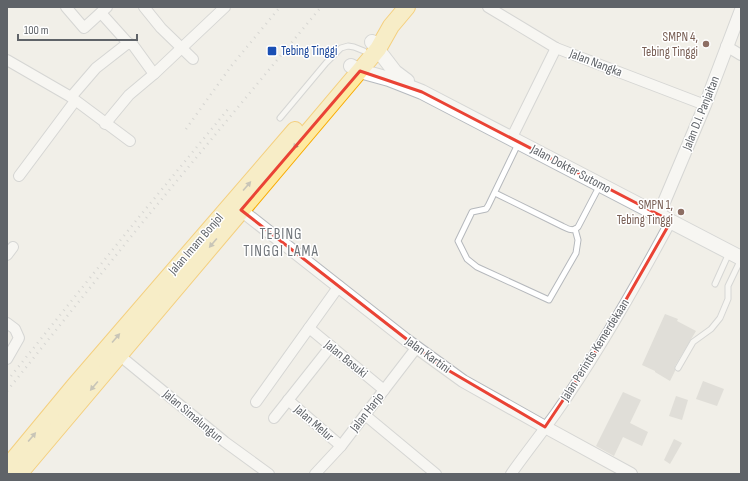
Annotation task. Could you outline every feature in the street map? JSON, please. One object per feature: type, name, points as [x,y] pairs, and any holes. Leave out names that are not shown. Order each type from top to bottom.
[{"type":"highway","name":"Jalan Imam Bonjol","points":[[19,474],[119,355],[237,207],[407,7]]},
{"type":"highway","name":"Jalan Imam Bonjol","points":[[7,467],[74,386],[237,207]]},
{"type":"main road","name":"Jalan Dokter Sutomo","points":[[371,48],[395,72],[422,92]]},
{"type":"main road","name":"Jalan Dokter Sutomo","points":[[355,68],[422,92],[516,139],[737,256]]},
{"type":"street","points":[[66,7],[84,28],[104,10],[128,43],[133,45],[154,74]]},
{"type":"street","points":[[144,7],[161,28],[193,59]]},
{"type":"street","points":[[105,124],[129,95],[154,74],[225,7]]},
{"type":"street","points":[[488,7],[556,48]]},
{"type":"street","name":"Jalan D.I. Panjaitan","points":[[665,217],[726,46],[741,10]]},
{"type":"street","points":[[19,176],[96,68],[128,43]]},
{"type":"street","points":[[726,46],[741,55]]},
{"type":"street","name":"Jalan Nangka","points":[[516,139],[556,48],[705,105]]},
{"type":"street","points":[[8,62],[73,99],[130,141]]},
{"type":"street","name":"Jalan Kartini","points":[[237,207],[463,381],[632,474]]},
{"type":"street","name":"Jalan Perintis Kemerdekaan","points":[[511,474],[556,413],[600,345],[650,260],[665,217]]},
{"type":"street","points":[[256,402],[339,286]]},
{"type":"street","points":[[7,323],[15,329],[19,338],[7,359]]},
{"type":"street","name":"Jalan Basuki","points":[[309,328],[384,390]]},
{"type":"street","points":[[274,418],[331,346]]},
{"type":"street","name":"Jalan Harjo","points":[[315,474],[341,446],[417,347]]},
{"type":"street","name":"Jalan Simalungun","points":[[119,355],[225,442],[268,474]]},
{"type":"street","name":"Jalan Melur","points":[[288,400],[341,446]]},
{"type":"street","points":[[365,415],[436,474]]},
{"type":"lane","points":[[280,118],[326,63],[341,48],[354,46],[371,48]]},
{"type":"lane","points":[[516,139],[495,193],[486,210],[472,212],[458,241],[467,259],[477,267],[549,300],[576,253],[578,240],[576,229],[600,184]]},
{"type":"lane","points":[[495,193],[569,230],[576,229]]},
{"type":"lane","points":[[715,284],[737,256]]},
{"type":"lane","points":[[678,368],[693,342],[711,329],[720,318],[728,299],[728,286],[737,256]]},
{"type":"highlighted area","points":[[360,71],[422,92],[671,221],[600,345],[545,427],[441,366],[241,210]]},
{"type":"building","points":[[665,314],[678,319],[677,321],[696,331],[675,366],[675,371],[670,381],[655,371],[642,365]]},
{"type":"building","points":[[703,381],[724,389],[717,406],[696,399]]},
{"type":"building","points":[[623,392],[641,400],[630,423],[648,432],[642,446],[623,437],[614,456],[596,446]]},
{"type":"building","points":[[676,396],[688,400],[682,420],[669,416]]},
{"type":"building","points":[[674,439],[682,443],[670,464],[664,460]]},
{"type":"railway","points":[[186,129],[232,65],[280,7]]},
{"type":"railway","points":[[7,391],[142,223],[321,7]]},
{"type":"railway","points":[[11,376],[229,108]]},
{"type":"place","name":"SMPN 4, Tebing Tinggi","points":[[706,44]]},
{"type":"place","name":"Tebing Tinggi","points":[[272,51]]},
{"type":"place","name":"SMPN 1, Tebing Tinggi","points":[[681,212]]},
{"type":"district","name":"TEBING TINGGI LAMA","points":[[281,242]]}]
